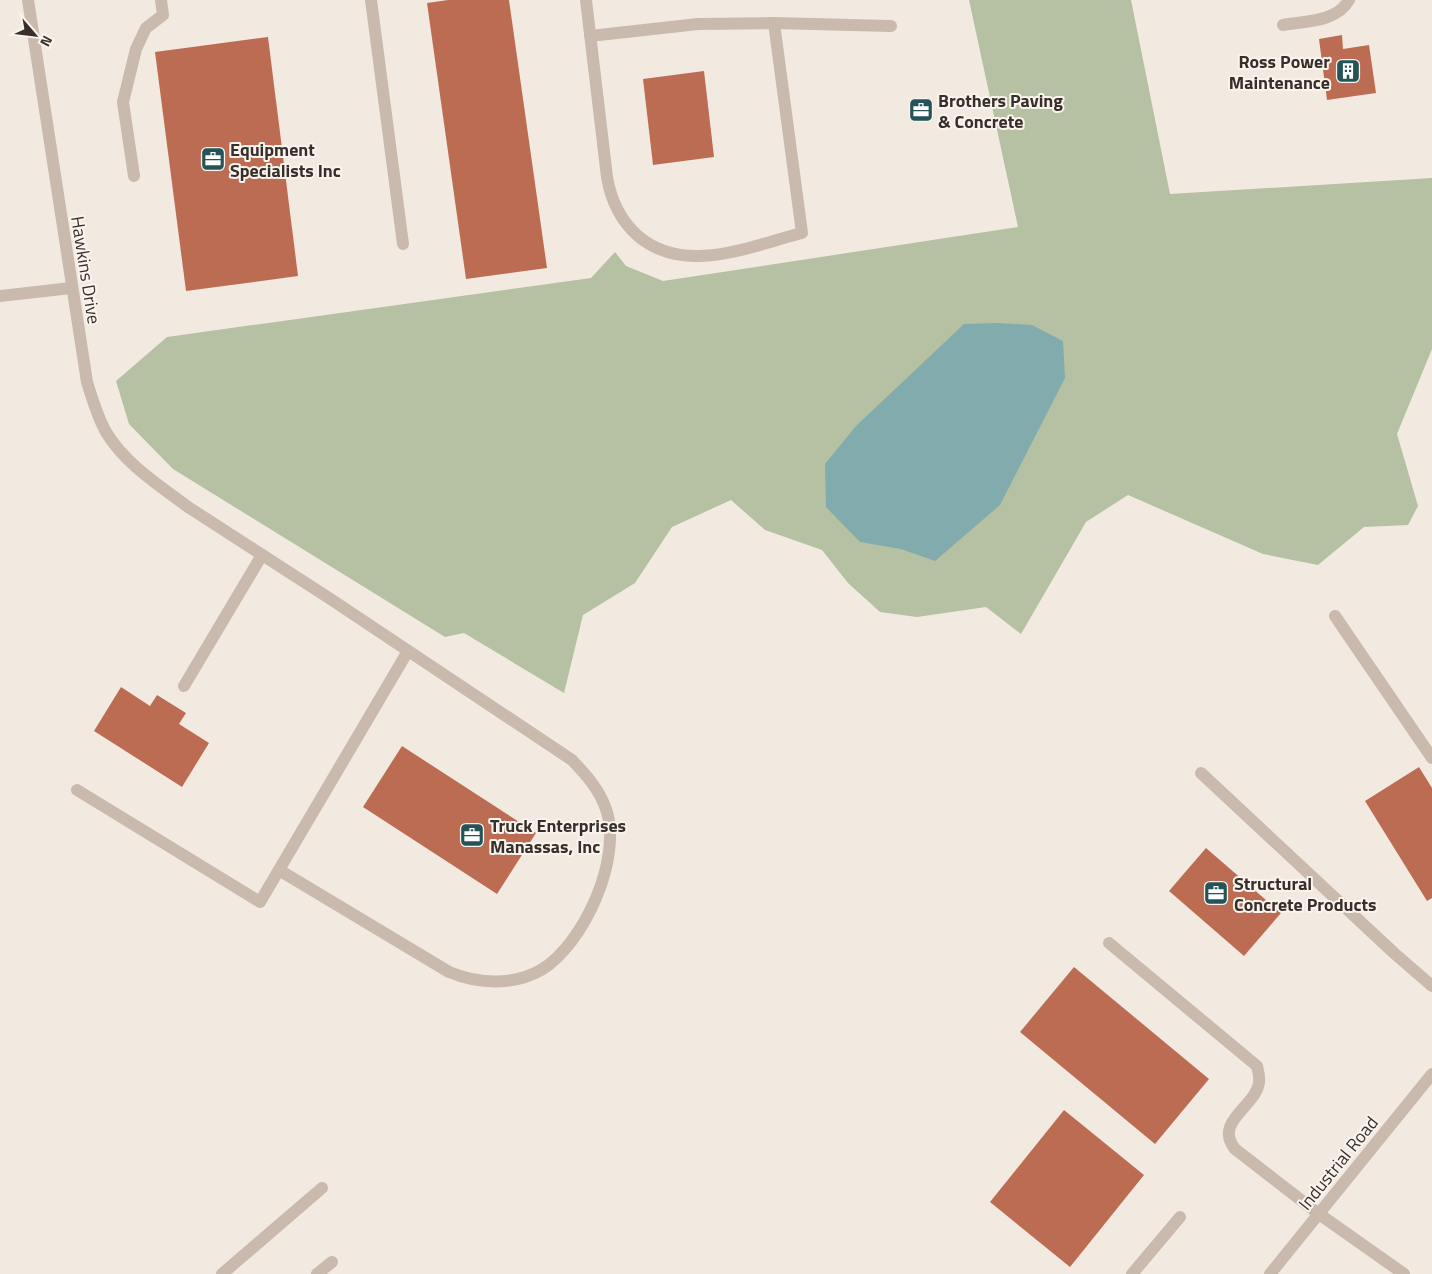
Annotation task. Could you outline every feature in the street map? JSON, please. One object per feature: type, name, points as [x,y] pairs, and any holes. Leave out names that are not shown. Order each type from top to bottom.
[{"type":"street","name":"Hawkins Drive","points":[[28,0],[87,382],[107,432],[124,454],[188,508],[408,650],[572,760],[594,783],[607,811],[610,835],[609,857],[604,877],[591,909],[568,944],[542,970],[514,980],[477,980],[449,972],[279,870]]},
{"type":"street","points":[[134,176],[123,102],[136,49],[146,28],[163,15],[161,0]]},
{"type":"street","points":[[371,0],[402,244]]},
{"type":"street","points":[[586,0],[607,177],[615,206],[623,222],[647,244],[673,256],[700,257],[802,233],[774,23]]},
{"type":"street","points":[[1283,25],[1328,18],[1338,13],[1349,0]]},
{"type":"street","points":[[590,36],[698,24],[774,23],[891,26]]},
{"type":"street","points":[[0,296],[71,288]]},
{"type":"street","points":[[184,686],[262,555]]},
{"type":"street","points":[[1335,616],[1432,758]]},
{"type":"street","points":[[77,790],[260,902],[408,650]]},
{"type":"street","points":[[1201,773],[1432,986]]},
{"type":"street","points":[[1109,943],[1257,1066],[1260,1082],[1228,1132],[1228,1140],[1235,1148],[1319,1214],[1404,1274]]},
{"type":"street","name":"Industrial Road","points":[[1270,1274],[1432,1074]]},
{"type":"street","points":[[222,1274],[322,1188]]},
{"type":"street","points":[[1132,1274],[1180,1218]]},
{"type":"street","points":[[318,1274],[332,1262]]},
{"type":"green space","points":[[969,0],[1131,0],[1170,194],[1432,178],[1432,349],[1397,434],[1418,506],[1408,525],[1364,527],[1318,565],[1263,554],[1128,495],[1086,522],[1021,634],[986,607],[917,617],[880,612],[848,583],[822,550],[765,530],[731,500],[672,527],[635,583],[583,615],[564,693],[464,633],[445,637],[173,469],[129,424],[116,381],[167,337],[591,278],[615,252],[626,266],[663,281],[1018,227]]},
{"type":"water","points":[[964,324],[1032,325],[1063,341],[1065,378],[1000,505],[935,561],[901,549],[860,542],[826,507],[825,464],[856,426]]},
{"type":"building","points":[[448,0],[509,0],[547,268],[466,279],[427,3]]},
{"type":"building","name":"Ross Power Maintenance","points":[[1342,35],[1343,49],[1369,45],[1376,93],[1327,100],[1319,39]]},
{"type":"building","points":[[268,37],[298,276],[186,291],[155,52]]},
{"type":"building","points":[[704,71],[714,157],[653,165],[643,79]]},
{"type":"building","points":[[121,687],[150,706],[157,695],[186,713],[179,724],[209,743],[182,787],[94,731]]},
{"type":"building","points":[[402,746],[536,833],[497,894],[363,807]]},
{"type":"building","points":[[1419,767],[1432,788],[1432,898],[1427,901],[1365,801]]},
{"type":"building","points":[[1206,848],[1281,913],[1244,956],[1169,891]]},
{"type":"building","points":[[1074,967],[1209,1079],[1155,1144],[1020,1032]]},
{"type":"building","points":[[1064,1110],[1144,1175],[1070,1267],[990,1202]]},
{"type":"place","name":"Ross Power Maintenance","points":[[1348,71]]},
{"type":"place","name":"Brothers Paving & Concrete","points":[[921,110]]},
{"type":"place","name":"Equipment Specialists Inc","points":[[213,159]]},
{"type":"place","name":"Truck Enterprises Manassas, Inc","points":[[472,835]]},
{"type":"place","name":"Structural Concrete Products","points":[[1216,893]]}]
